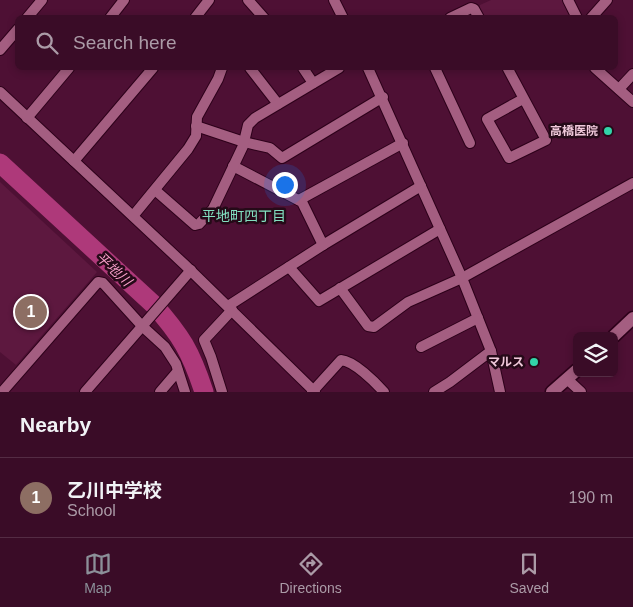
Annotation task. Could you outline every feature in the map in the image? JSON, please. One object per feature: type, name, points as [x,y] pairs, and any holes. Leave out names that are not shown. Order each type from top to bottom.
[{"type":"street","points":[[30,15],[42,0]]},
{"type":"street","points":[[112,15],[124,0]]},
{"type":"street","points":[[197,15],[209,0]]},
{"type":"street","points":[[248,0],[261,15]]},
{"type":"street","points":[[334,0],[342,15]]},
{"type":"street","points":[[568,0],[576,15]]},
{"type":"street","points":[[594,15],[607,0]]},
{"type":"street","points":[[456,15],[471,8],[474,9],[477,15]]},
{"type":"street","points":[[0,50],[15,32]]},
{"type":"street","points":[[27,118],[66,70]]},
{"type":"street","points":[[74,161],[151,70]]},
{"type":"street","points":[[133,216],[188,149],[196,136],[197,117],[221,70]]},
{"type":"street","points":[[252,70],[278,104]]},
{"type":"street","points":[[304,70],[314,83]]},
{"type":"street","points":[[155,190],[195,225],[199,224],[213,209],[244,142],[248,125],[255,118],[336,70]]},
{"type":"street","points":[[369,70],[383,97],[462,278],[491,351],[500,392]]},
{"type":"street","points":[[436,70],[470,142]]},
{"type":"street","points":[[509,70],[546,140],[509,158],[487,119],[523,98]]},
{"type":"street","points":[[597,70],[633,102]]},
{"type":"street","points":[[619,89],[633,74]]},
{"type":"street","points":[[0,92],[191,270],[313,391],[340,360],[347,360],[384,392]]},
{"type":"street","points":[[196,126],[244,142],[270,148],[282,158],[383,97]]},
{"type":"street","points":[[299,200],[403,143]]},
{"type":"street","points":[[233,166],[299,200],[304,206],[323,245]]},
{"type":"street","points":[[340,288],[371,328],[408,302],[462,278],[633,183]]},
{"type":"street","points":[[222,392],[204,340],[230,308],[323,245],[421,186]]},
{"type":"street","points":[[289,267],[318,301],[440,229]]},
{"type":"street","points":[[85,392],[191,270]]},
{"type":"street","points":[[2,392],[98,282],[103,283],[145,322],[165,347],[178,371],[185,392]]},
{"type":"street","points":[[421,347],[478,318]]},
{"type":"street","points":[[618,332],[633,318]]},
{"type":"street","points":[[434,392],[491,351]]},
{"type":"street","points":[[160,392],[178,371]]},
{"type":"street","points":[[552,392],[573,374]]},
{"type":"street","points":[[567,379],[581,392]]},
{"type":"shaded area","points":[[491,0],[563,0],[572,15],[483,15],[480,5]]},
{"type":"shaded area","points":[[0,182],[97,272],[16,365],[0,352]]},
{"type":"waterway","name":"平地川","points":[[0,163],[153,304],[171,325],[190,355],[204,392]]},
{"type":"place","name":"高橋医院","points":[[608,131]]},
{"type":"place","name":"乙川中学校","points":[[31,312]]},
{"type":"place","name":"マルス","points":[[534,362]]},
{"type":"district","name":"平地町四丁目","points":[[244,216]]}]
